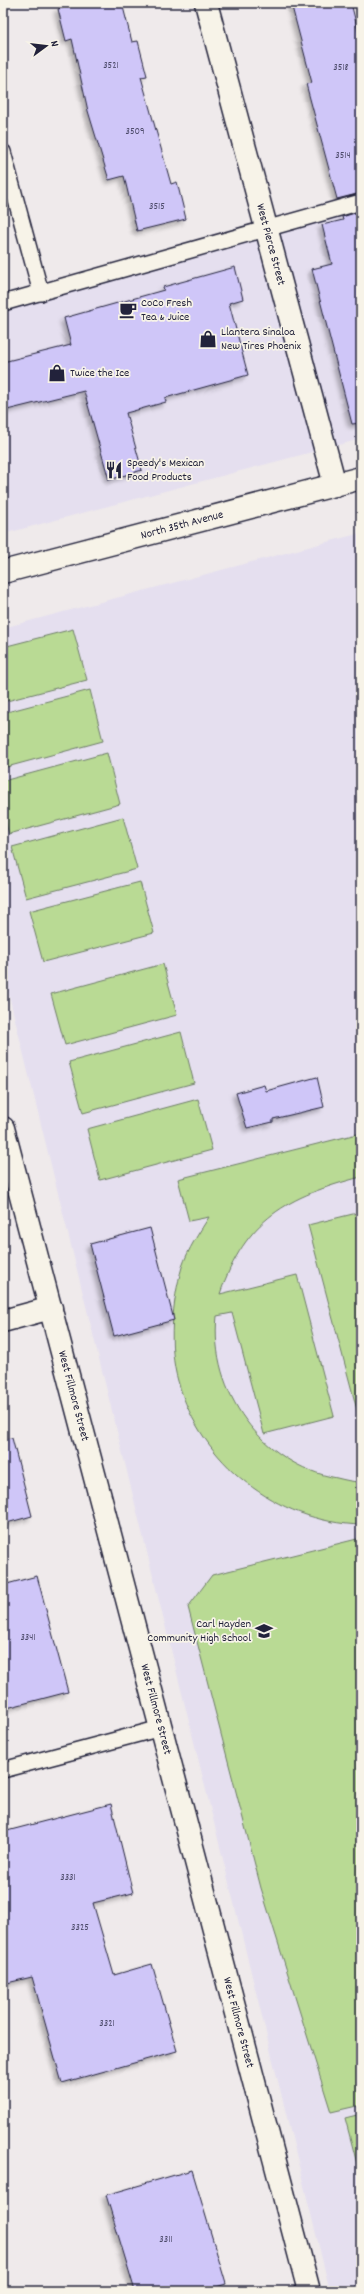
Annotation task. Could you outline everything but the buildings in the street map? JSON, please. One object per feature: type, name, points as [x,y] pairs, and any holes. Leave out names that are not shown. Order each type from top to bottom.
[{"type":"street","name":"West Pierce Street","points":[[206,3],[335,485]]},
{"type":"street","name":"North 35th Avenue","points":[[3,572],[361,478]]},
{"type":"street","name":"West Fillmore Street","points":[[3,1128],[309,2291]]},
{"type":"street","points":[[3,1321],[50,1308]]},
{"type":"lane","points":[[3,152],[41,293]]},
{"type":"lane","points":[[3,303],[361,202]]},
{"type":"lane","points":[[3,1770],[161,1728]]},
{"type":"shaded area","points":[[361,202],[361,439],[3,534],[3,303]]},
{"type":"shaded area","name":"Carl Hayden Community High School","points":[[361,533],[361,2291],[330,2291],[3,971],[3,628]]},
{"type":"green space","points":[[73,629],[87,680],[3,702],[3,647]]},
{"type":"green space","points":[[90,690],[103,741],[3,768],[3,713]]},
{"type":"green space","points":[[107,753],[120,804],[9,834],[3,813],[3,781]]},
{"type":"green space","points":[[123,817],[137,869],[26,898],[12,847]]},
{"type":"green space","points":[[140,882],[154,933],[43,962],[29,911]]},
{"type":"green space","points":[[163,964],[177,1015],[65,1045],[51,994]]},
{"type":"green space","points":[[181,1032],[194,1083],[83,1113],[69,1062]]},
{"type":"green space","points":[[198,1099],[212,1150],[100,1180],[87,1129]]},
{"type":"green space","points":[[361,1133],[361,1177],[335,1184],[312,1193],[272,1214],[256,1229],[242,1247],[230,1268],[220,1294],[297,1275],[334,1416],[264,1434],[232,1313],[217,1316],[217,1344],[222,1371],[232,1397],[246,1420],[264,1441],[285,1458],[310,1470],[343,1479],[361,1482],[361,1525],[330,1521],[300,1513],[272,1500],[246,1483],[224,1462],[204,1438],[189,1411],[178,1381],[175,1367],[172,1324],[176,1295],[184,1260],[209,1217],[189,1221],[178,1179]]},
{"type":"green space","points":[[361,1212],[361,1425],[308,1225]]},
{"type":"green space","points":[[361,1538],[361,2105],[331,2112],[261,1888],[188,1607],[212,1575]]},
{"type":"green space","points":[[361,2114],[361,2179],[345,2118]]},
{"type":"place","name":"CoCo Fresh Tea & Juice","points":[[128,310]]},
{"type":"place","name":"Llantera Sinaloa New Tires Phoenix","points":[[208,339]]},
{"type":"place","name":"Twice the Ice","points":[[57,373]]},
{"type":"place","name":"Speedy's Mexican Food Products","points":[[114,470]]},
{"type":"place","name":"Carl Hayden Community High School","points":[[264,1631]]}]
